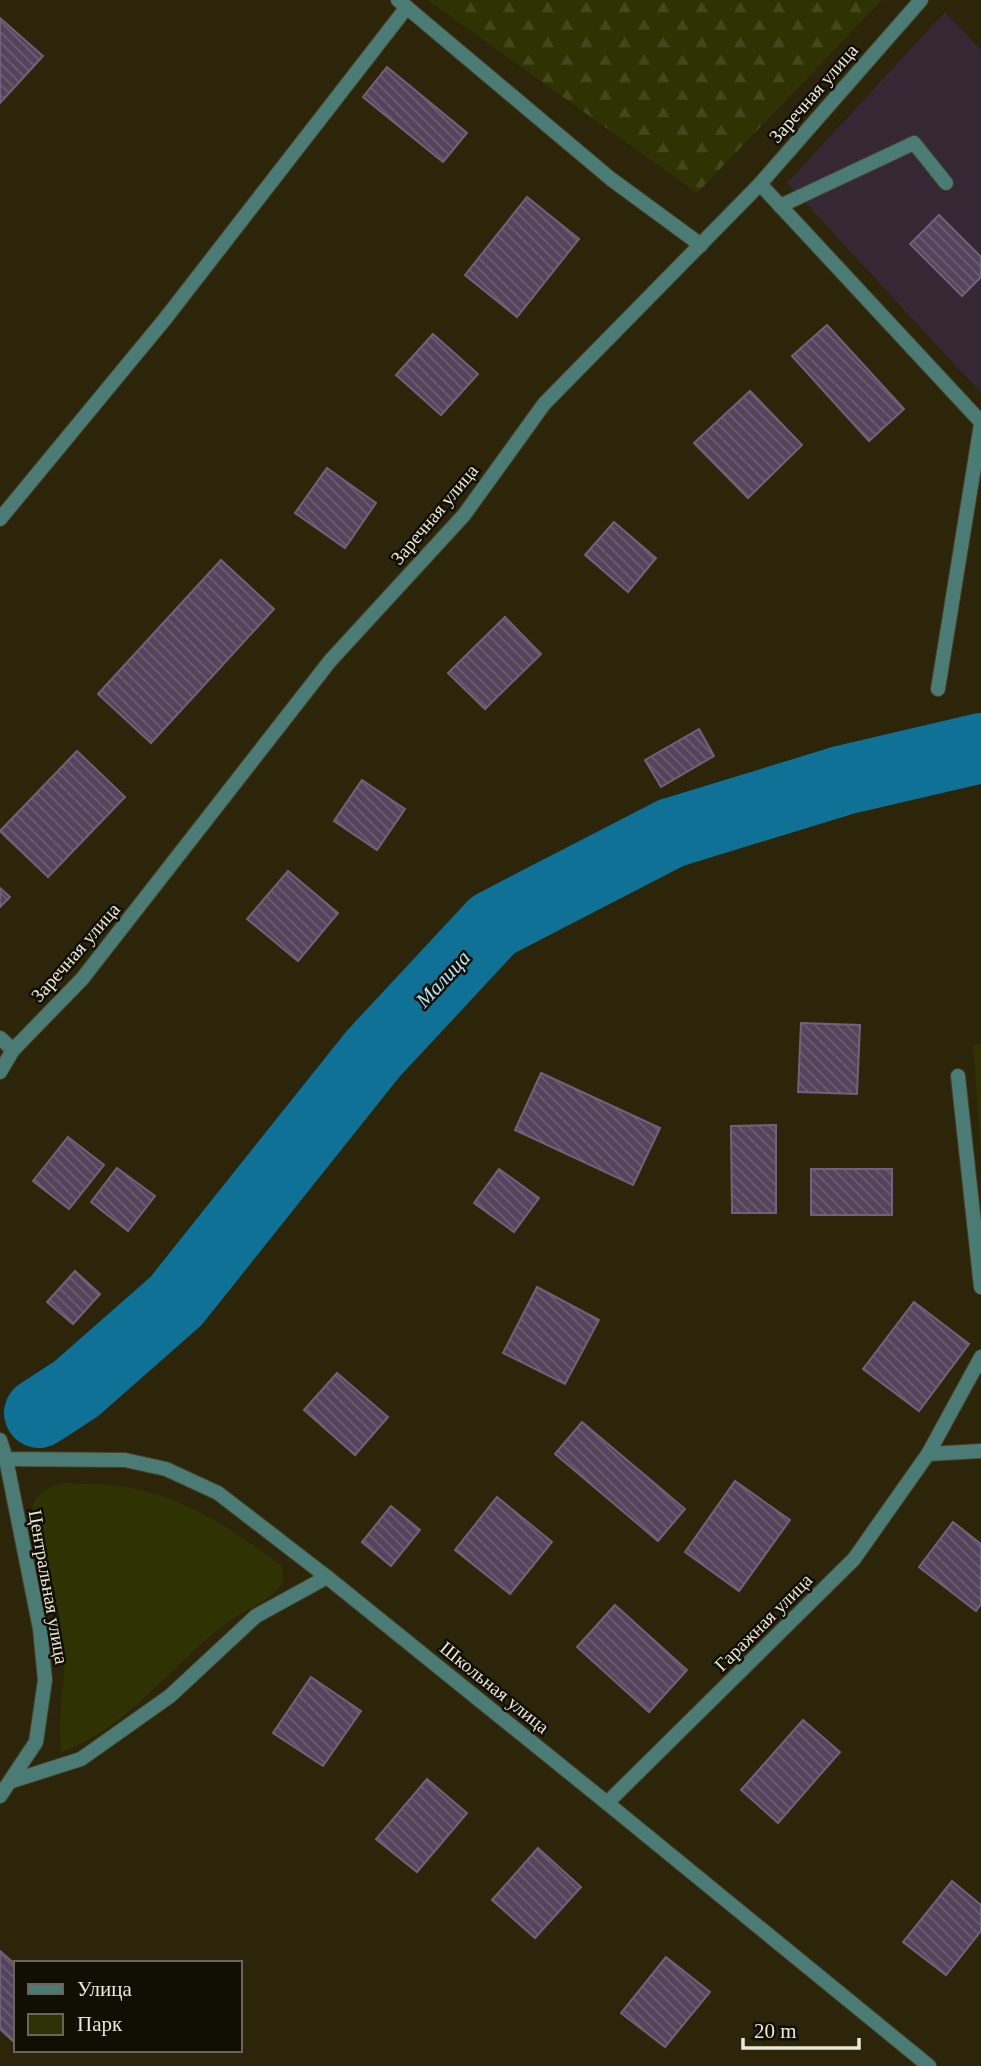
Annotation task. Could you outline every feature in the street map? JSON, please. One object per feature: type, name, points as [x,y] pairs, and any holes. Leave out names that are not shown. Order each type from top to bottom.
[{"type":"street","name":"Заречная улица","points":[[0,1072],[13,1050],[82,979],[330,661],[464,514],[544,404],[760,184],[920,0]]},
{"type":"street","points":[[0,519],[165,319],[403,4],[611,179],[701,245]]},
{"type":"street","points":[[780,206],[914,143],[946,183]]},
{"type":"street","points":[[760,184],[981,423],[938,689]]},
{"type":"street","points":[[0,1038],[13,1050]]},
{"type":"street","points":[[958,1076],[981,1287]]},
{"type":"street","name":"Гаражная улица","points":[[607,1803],[854,1559],[928,1454],[981,1357]]},
{"type":"street","points":[[0,1440],[6,1459]]},
{"type":"street","points":[[928,1454],[981,1451]]},
{"type":"street","name":"Школьная улица","points":[[6,1459],[125,1460],[166,1469],[218,1493],[327,1577],[929,2066]]},
{"type":"street","name":"Центральная улица","points":[[0,1796],[36,1742],[45,1680],[40,1629],[6,1459]]},
{"type":"street","points":[[12,1781],[81,1759],[170,1696],[256,1616],[327,1577]]},
{"type":"shaded area","points":[[945,12],[981,50],[981,393],[787,183]]},
{"type":"green space","points":[[428,0],[882,0],[697,193]]},
{"type":"green space","points":[[981,1044],[981,1154],[973,1045]]},
{"type":"green space","points":[[66,1483],[125,1487],[168,1498],[208,1517],[264,1553],[282,1566],[283,1576],[281,1585],[271,1595],[207,1639],[149,1694],[109,1727],[62,1752],[60,1729],[63,1640],[52,1582],[32,1506],[46,1490]]},
{"type":"building","points":[[0,18],[43,56],[0,103]]},
{"type":"building","points":[[387,67],[467,133],[443,162],[363,97]]},
{"type":"building","points":[[527,197],[579,239],[517,317],[465,275]]},
{"type":"building","points":[[939,215],[981,257],[981,277],[962,296],[910,244]]},
{"type":"building","points":[[827,325],[904,409],[869,441],[792,356]]},
{"type":"building","points":[[433,334],[478,374],[441,415],[396,375]]},
{"type":"building","points":[[750,391],[802,445],[748,498],[694,443]]},
{"type":"building","points":[[327,468],[376,503],[345,548],[295,513]]},
{"type":"building","points":[[614,522],[656,558],[628,592],[585,555]]},
{"type":"building","points":[[221,560],[274,609],[151,743],[98,694]]},
{"type":"building","points":[[505,617],[541,654],[485,709],[448,673]]},
{"type":"building","points":[[699,729],[714,756],[661,787],[645,760]]},
{"type":"building","points":[[77,751],[125,797],[48,877],[0,831]]},
{"type":"building","points":[[362,780],[405,809],[377,850],[334,821]]},
{"type":"building","points":[[288,871],[338,913],[298,961],[247,919]]},
{"type":"building","points":[[0,888],[10,897],[0,907]]},
{"type":"building","points":[[801,1023],[860,1025],[857,1094],[798,1092]]},
{"type":"building","points":[[541,1073],[660,1128],[633,1185],[515,1130]]},
{"type":"building","points":[[776,1125],[776,1213],[732,1213],[731,1126]]},
{"type":"building","points":[[68,1137],[104,1165],[69,1209],[33,1181]]},
{"type":"building","points":[[117,1168],[155,1196],[128,1231],[91,1202]]},
{"type":"building","points":[[499,1169],[539,1198],[514,1232],[474,1203]]},
{"type":"building","points":[[811,1169],[892,1169],[892,1215],[811,1215]]},
{"type":"building","points":[[75,1271],[100,1294],[73,1324],[47,1302]]},
{"type":"building","points":[[537,1287],[599,1320],[565,1384],[503,1353]]},
{"type":"building","points":[[914,1302],[969,1344],[919,1411],[863,1369]]},
{"type":"building","points":[[337,1373],[388,1417],[355,1455],[304,1410]]},
{"type":"building","points":[[582,1422],[685,1509],[658,1541],[555,1454]]},
{"type":"building","points":[[735,1481],[790,1520],[739,1591],[685,1552]]},
{"type":"building","points":[[497,1497],[552,1542],[510,1594],[455,1550]]},
{"type":"building","points":[[391,1506],[420,1530],[391,1566],[362,1542]]},
{"type":"building","points":[[953,1522],[981,1544],[981,1604],[976,1611],[919,1567]]},
{"type":"building","points":[[615,1605],[687,1670],[649,1712],[577,1647]]},
{"type":"building","points":[[311,1677],[361,1711],[323,1766],[273,1733]]},
{"type":"building","points":[[803,1720],[840,1752],[778,1823],[741,1790]]},
{"type":"building","points":[[427,1779],[467,1813],[417,1872],[376,1839]]},
{"type":"building","points":[[538,1848],[581,1887],[535,1938],[492,1900]]},
{"type":"building","points":[[952,1881],[981,1905],[981,1931],[946,1975],[903,1942]]},
{"type":"building","points":[[0,1951],[14,1963],[14,2042],[0,2029]]},
{"type":"building","points":[[666,1957],[710,1992],[665,2047],[621,2013]]},
{"type":"waterway","name":"Малица","points":[[39,1413],[76,1389],[176,1301],[373,1054],[493,925],[671,833],[844,780],[981,748]]}]
